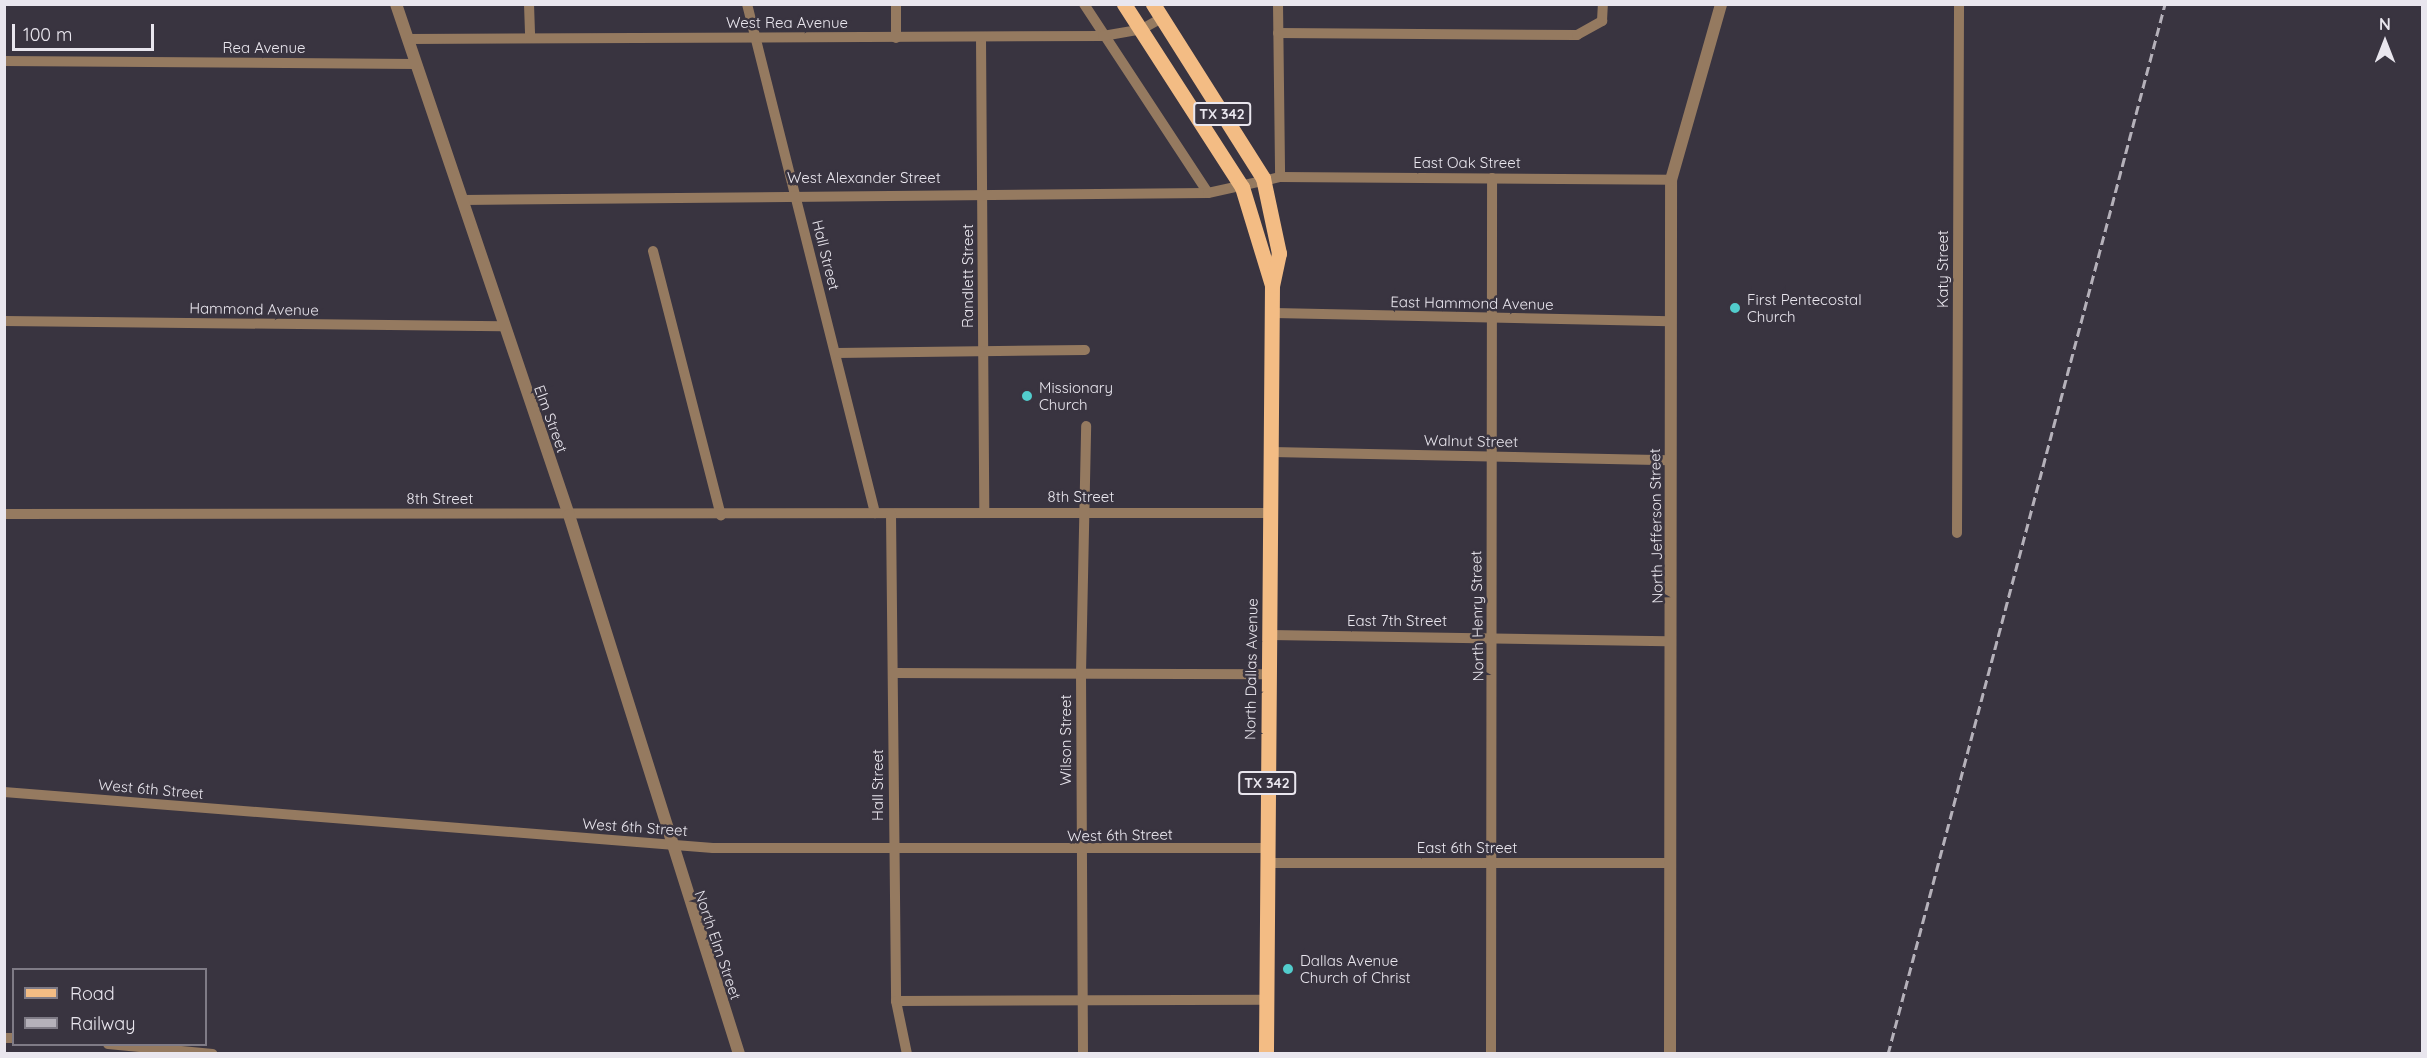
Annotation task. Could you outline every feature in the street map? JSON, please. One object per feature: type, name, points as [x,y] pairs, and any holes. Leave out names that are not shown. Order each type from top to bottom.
[{"type":"main road","name":"North Dallas Avenue","points":[[1125,4],[1242,187],[1272,285],[1275,313],[1266,856],[1266,1053]]},
{"type":"main road","name":"North Dallas Avenue","points":[[1153,4],[1263,178],[1279,252],[1272,285]]},
{"type":"street","name":"Elm Street","points":[[396,4],[463,200],[502,326],[569,515],[670,845]]},
{"type":"street","points":[[529,4],[530,38]]},
{"type":"street","name":"Hall Street","points":[[747,4],[875,513]]},
{"type":"street","points":[[896,4],[896,38]]},
{"type":"street","points":[[1084,4],[1208,193]]},
{"type":"street","points":[[1278,4],[1280,177]]},
{"type":"street","points":[[1278,33],[1577,35],[1602,21],[1603,4]]},
{"type":"street","name":"North Jefferson Street","points":[[1670,1053],[1667,641],[1673,611],[1669,460],[1671,180],[1721,4]]},
{"type":"street","name":"Katy Street","points":[[1957,533],[1959,4]]},
{"type":"street","name":"West Rea Avenue","points":[[408,39],[1103,36],[1142,29],[1162,18]]},
{"type":"street","name":"Randlett Street","points":[[981,38],[984,513]]},
{"type":"street","name":"Rea Avenue","points":[[4,61],[416,64]]},
{"type":"street","name":"East Oak Street","points":[[1263,178],[1671,180]]},
{"type":"street","name":"West Alexander Street","points":[[463,200],[795,194],[1208,193],[1242,187],[1263,178]]},
{"type":"street","name":"North Henry Street","points":[[1491,1053],[1494,863],[1489,319],[1492,178]]},
{"type":"street","points":[[653,251],[721,515]]},
{"type":"street","name":"East Hammond Avenue","points":[[1275,313],[1670,321]]},
{"type":"street","name":"Hammond Avenue","points":[[4,321],[502,326]]},
{"type":"street","points":[[836,353],[983,355],[1085,350]]},
{"type":"street","name":"Wilson Street","points":[[1083,1053],[1081,673],[1086,426]]},
{"type":"street","name":"Walnut Street","points":[[1272,452],[1669,460]]},
{"type":"street","name":"8th Street","points":[[4,514],[1271,513]]},
{"type":"street","name":"Hall Street","points":[[891,514],[896,1001],[907,1053]]},
{"type":"street","name":"East 7th Street","points":[[1270,635],[1667,641]]},
{"type":"street","points":[[893,673],[1270,674]]},
{"type":"street","name":"West 6th Street","points":[[4,792],[670,845],[1266,856]]},
{"type":"street","name":"North Elm Street","points":[[670,845],[739,1053]]},
{"type":"street","name":"East 6th Street","points":[[1266,856],[1494,863],[1668,863]]},
{"type":"street","points":[[896,1001],[1267,1000]]},
{"type":"street","points":[[131,1046],[213,1053]]},
{"type":"railway","points":[[1888,1054],[2165,4]]},
{"type":"place","name":"First Pentecostal Church","points":[[1735,308]]},
{"type":"place","name":"Missionary Church","points":[[1027,396]]},
{"type":"place","name":"Dallas Avenue Church of Christ","points":[[1288,969]]}]
